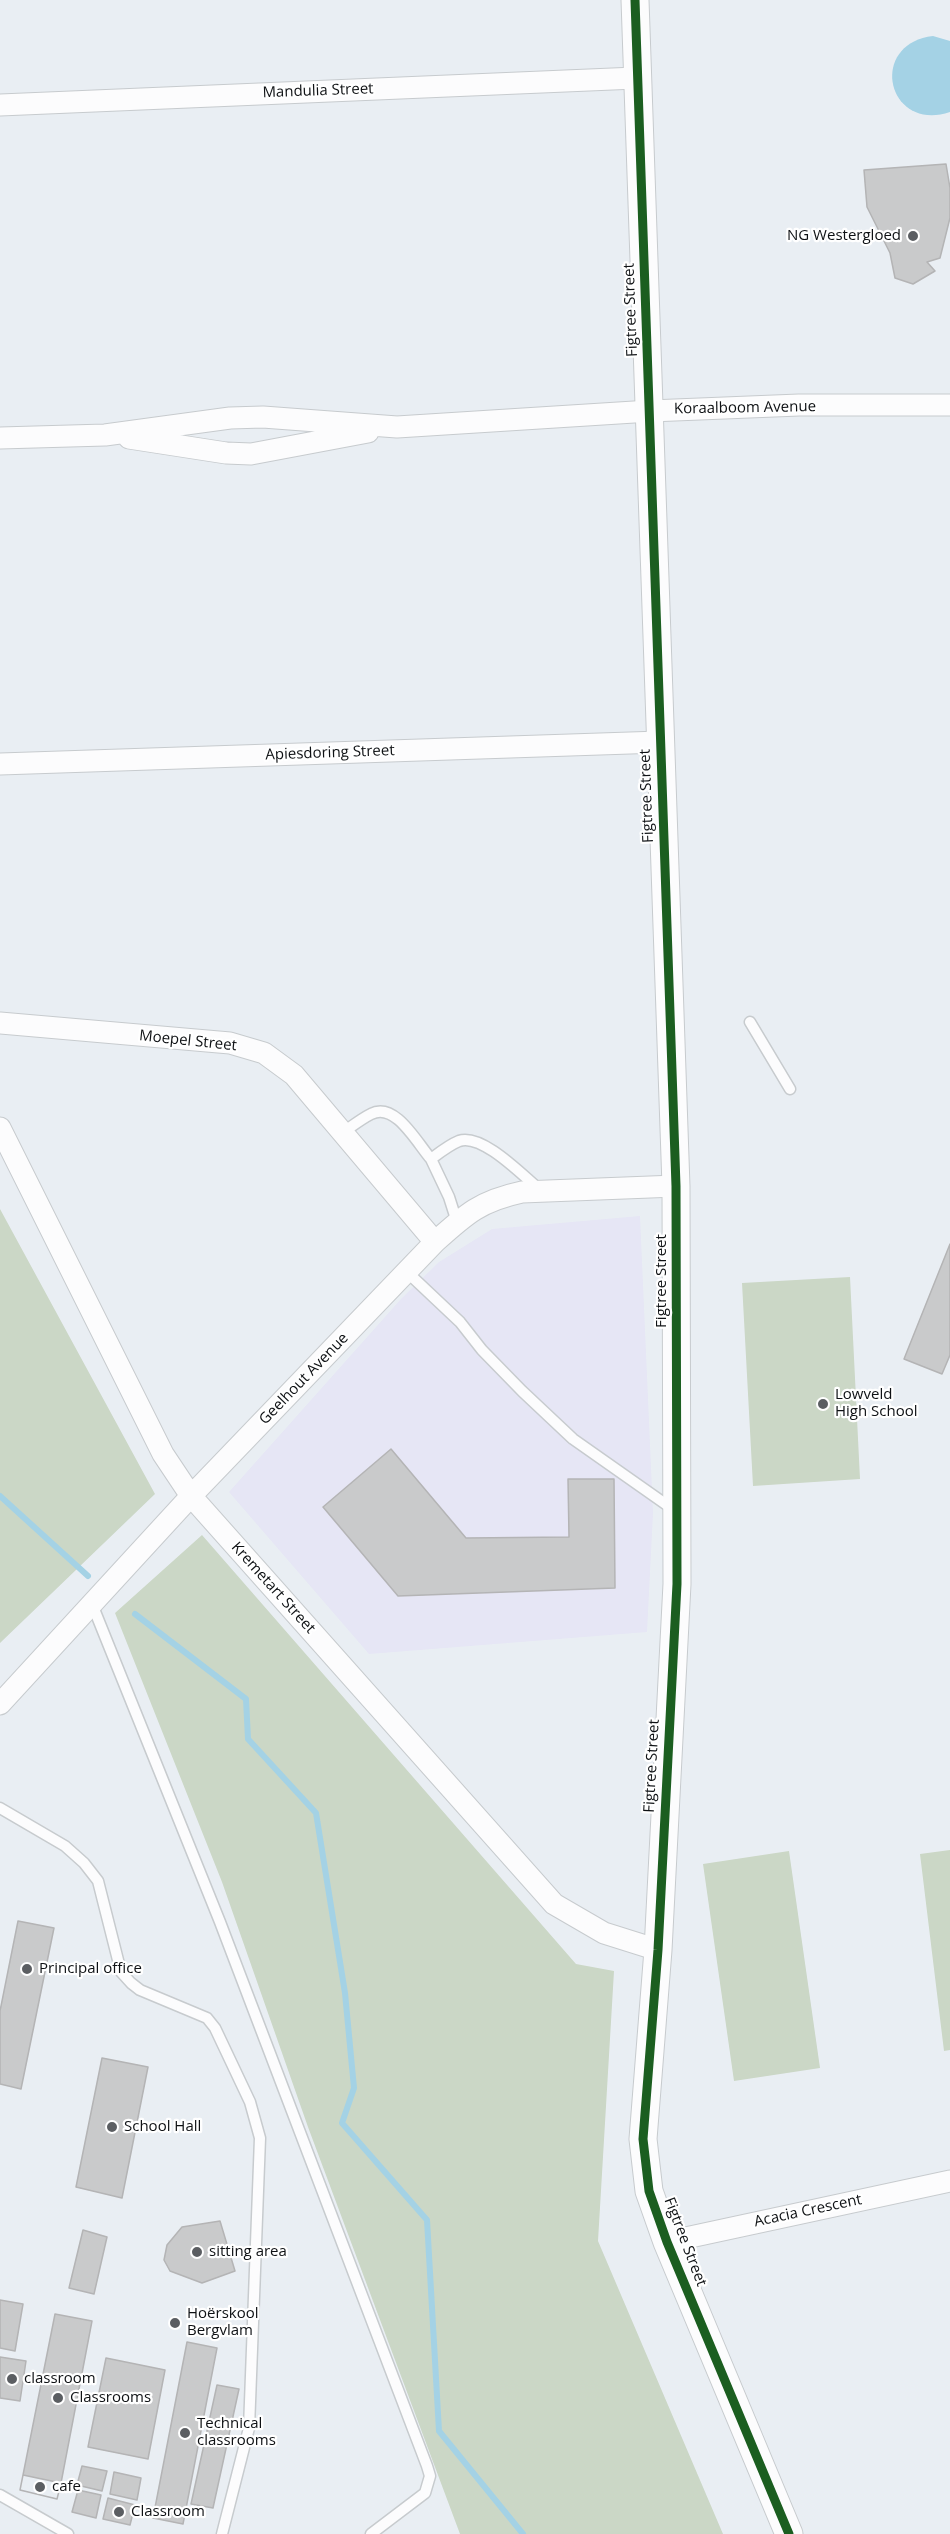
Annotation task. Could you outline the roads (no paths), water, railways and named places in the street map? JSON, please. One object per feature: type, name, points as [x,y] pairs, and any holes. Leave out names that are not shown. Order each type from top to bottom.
[{"type":"street","name":"Figtree Street","points":[[635,0],[676,1186],[677,1584],[658,1950],[643,2139],[649,2191],[666,2242],[789,2534]]},
{"type":"street","name":"Mandulia Street","points":[[0,105],[636,78]]},
{"type":"street","name":"Koraalboom Avenue","points":[[105,435],[226,453],[251,454],[397,427],[650,411],[799,405],[950,405]]},
{"type":"street","name":"Koraalboom Avenue","points":[[0,438],[105,435],[230,418],[263,417],[397,427]]},
{"type":"street","name":"Apiesdoring Street","points":[[0,764],[660,742]]},
{"type":"street","name":"Moepel Street","points":[[0,1023],[230,1043],[264,1053],[294,1075],[435,1242]]},
{"type":"street","name":"Kremetart Street","points":[[0,1128],[163,1454],[191,1496],[554,1904],[604,1933],[658,1950]]},
{"type":"street","name":"Geelhout Avenue","points":[[0,1704],[191,1496],[435,1242],[470,1210],[498,1197],[542,1191],[676,1186]]},
{"type":"street","name":"Acacia Crescent","points":[[666,2242],[950,2181]]},
{"type":"lane","points":[[750,1022],[790,1089]]},
{"type":"lane","points":[[342,1133],[372,1113],[387,1111],[396,1117],[431,1159],[449,1197],[457,1222]]},
{"type":"lane","points":[[431,1159],[460,1141],[478,1142],[542,1191]]},
{"type":"lane","points":[[407,1272],[460,1322],[482,1350],[573,1439],[677,1512]]},
{"type":"lane","points":[[92,1604],[220,1922],[427,2466],[430,2476],[425,2493],[371,2534]]},
{"type":"lane","points":[[0,1808],[48,1835],[84,1863],[98,1881],[121,1972],[140,1990],[207,2018],[215,2028],[250,2102],[260,2138],[249,2428],[222,2534]]},
{"type":"lane","points":[[0,2495],[68,2534]]},
{"type":"water","points":[[933,36],[950,41],[950,112],[928,115],[911,110],[900,99],[893,85],[893,69],[899,54],[912,42]]},
{"type":"waterway","points":[[0,1496],[88,1576]]},
{"type":"waterway","points":[[135,1614],[246,1699],[248,1739],[316,1813],[345,1993],[354,2088],[342,2123],[427,2220],[439,2431],[523,2534]]},
{"type":"place","name":"NG Westergloed","points":[[913,236]]},
{"type":"place","name":"Lowveld High School","points":[[823,1404]]},
{"type":"place","name":"Principal office","points":[[27,1969]]},
{"type":"place","name":"School Hall","points":[[112,2127]]},
{"type":"place","name":"sitting area","points":[[197,2252]]},
{"type":"place","name":"Hoërskool Bergvlam","points":[[175,2323]]},
{"type":"place","name":"classroom","points":[[12,2379]]},
{"type":"place","name":"Classrooms","points":[[58,2398]]},
{"type":"place","name":"Technical classrooms","points":[[185,2433]]},
{"type":"place","name":"cafe","points":[[40,2487]]},
{"type":"place","name":"Classroom","points":[[119,2512]]}]
